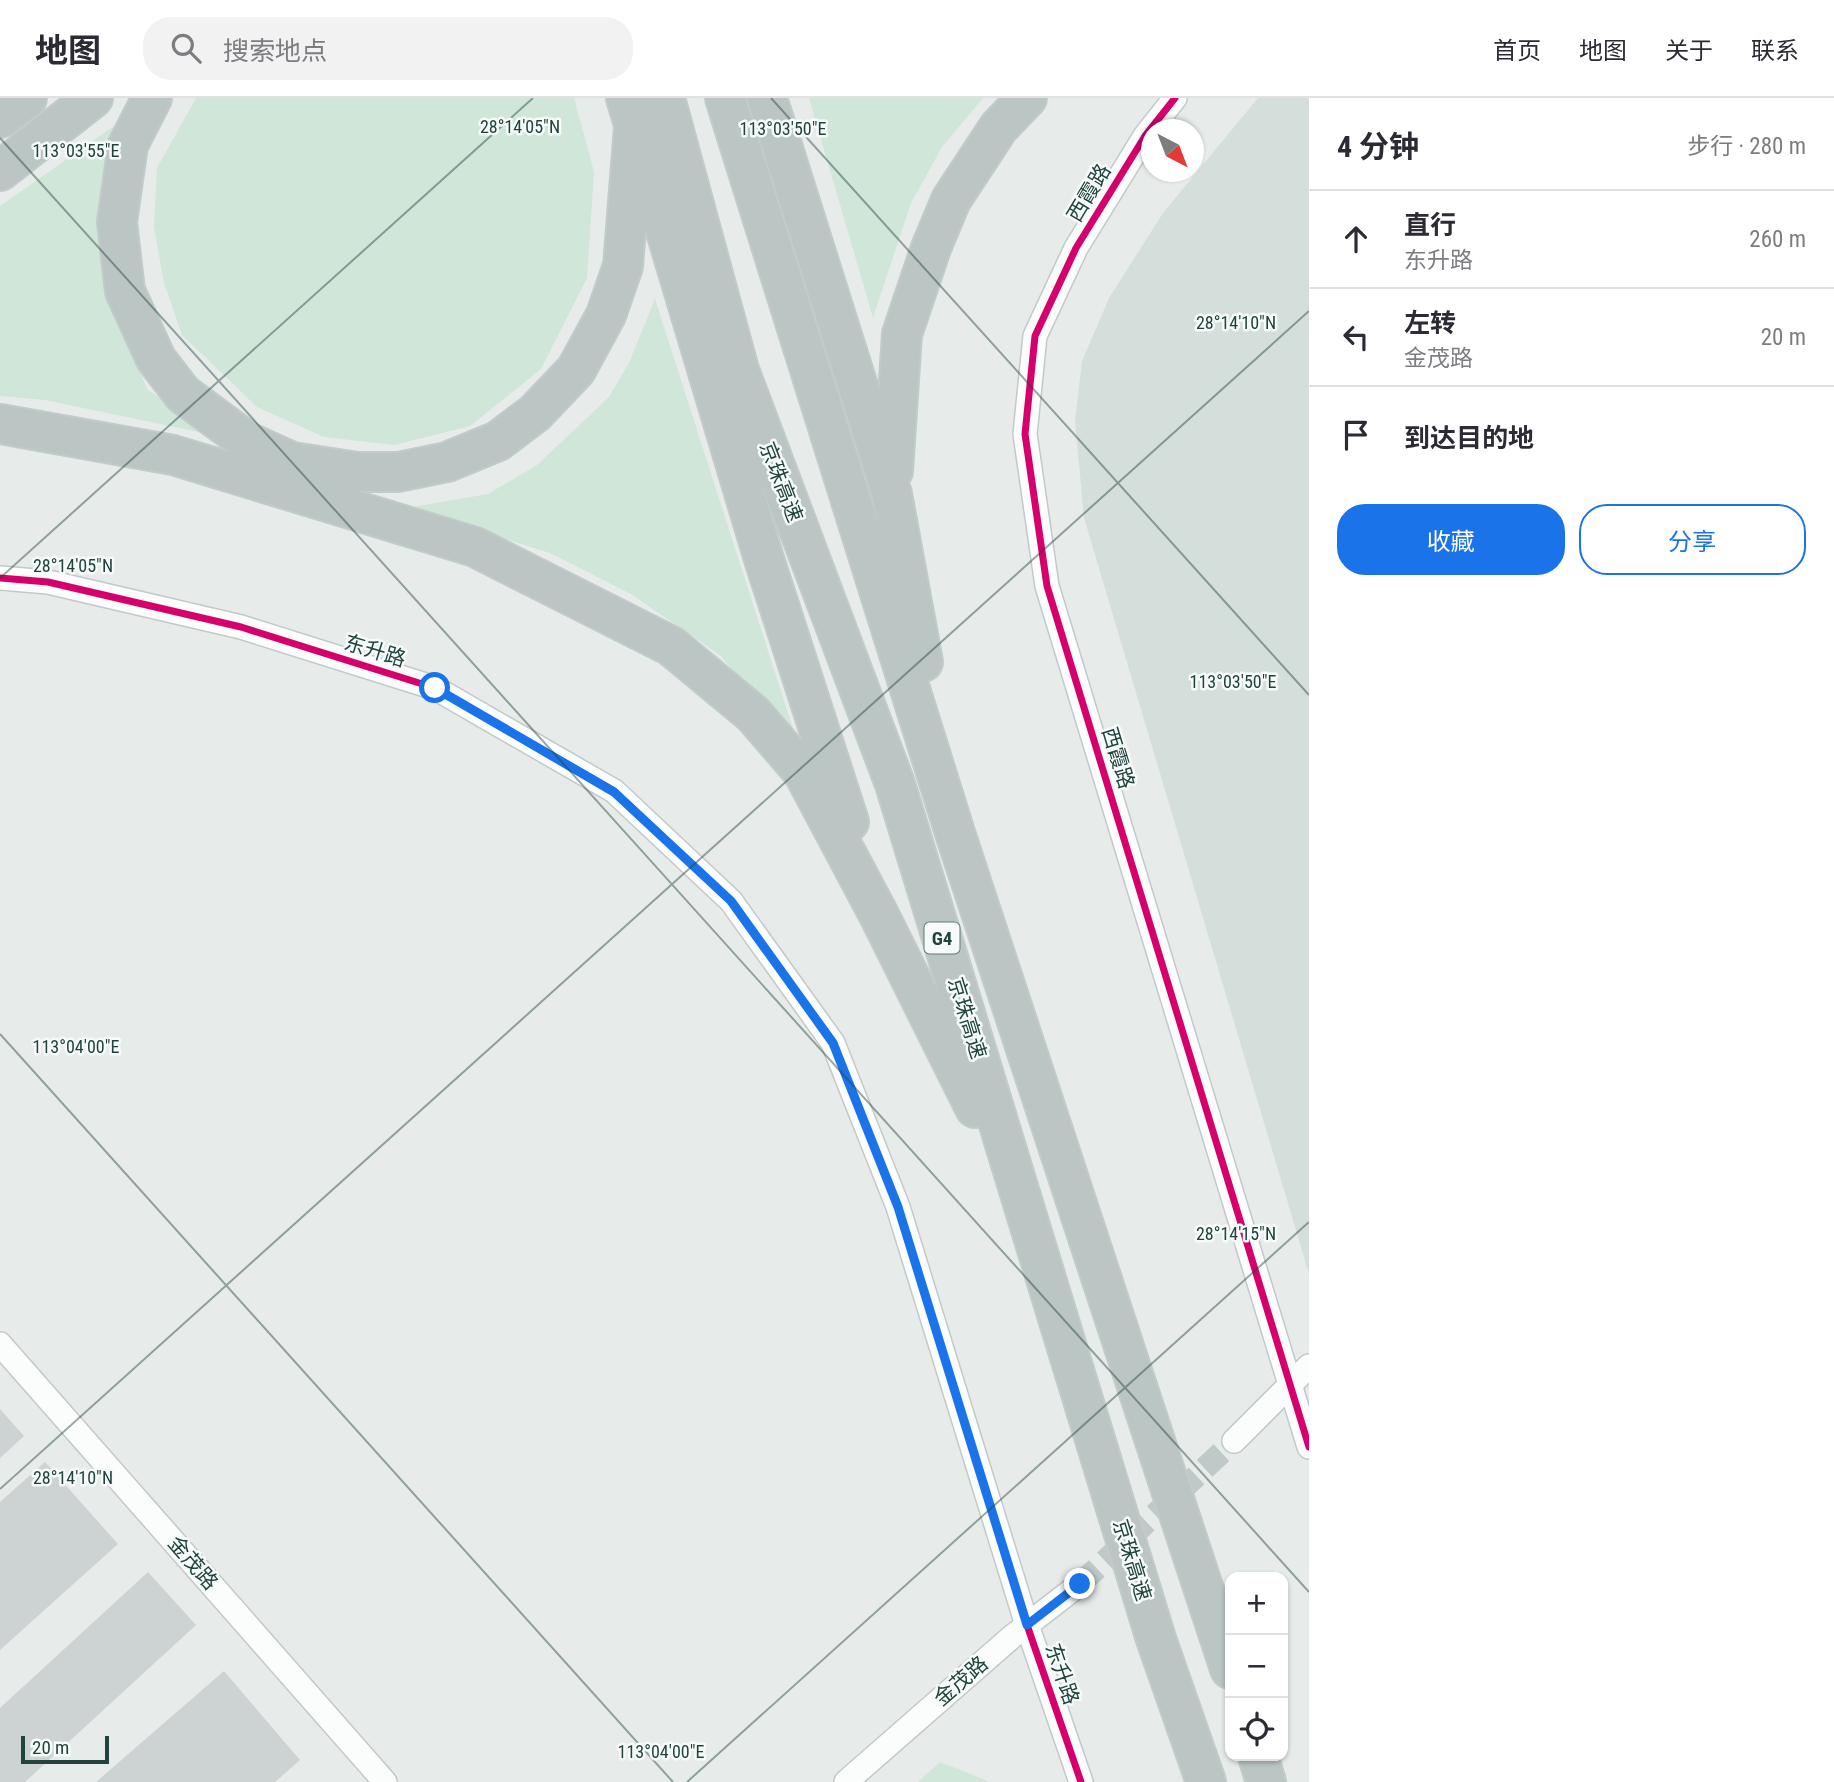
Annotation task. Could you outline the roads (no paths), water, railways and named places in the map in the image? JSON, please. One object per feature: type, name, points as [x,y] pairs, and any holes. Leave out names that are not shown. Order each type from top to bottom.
[{"type":"highway","points":[[0,118],[27,98]]},
{"type":"highway","points":[[0,171],[93,98]]},
{"type":"highway","points":[[152,98],[128,145],[117,222],[125,291],[156,359],[183,394],[248,442],[292,462],[357,472],[398,472],[447,462],[498,442],[536,413],[576,370],[606,315],[622,266],[630,113]]},
{"type":"highway","name":"京珠高速","points":[[665,98],[739,370],[895,784],[1156,1639],[1206,1782]]},
{"type":"highway","name":"G4","points":[[725,98],[956,836],[1225,1654]]},
{"type":"highway","points":[[767,98],[891,494],[956,836]]},
{"type":"highway","points":[[891,494],[901,334],[951,200],[999,127],[1027,98]]},
{"type":"highway","points":[[630,113],[764,559],[880,917]]},
{"type":"highway","points":[[0,424],[173,455],[475,547],[671,646],[753,714],[803,772],[880,917],[1025,1208]]},
{"type":"highway","points":[[1260,1761],[1266,1782]]},
{"type":"street","name":"西霞路","points":[[1175,98],[1145,136],[1076,248],[1035,336],[1025,434],[1047,586],[1309,1447]]},
{"type":"street","name":"东升路","points":[[0,578],[48,582],[241,627],[435,688],[614,792],[731,901],[833,1043],[898,1207],[1027,1625],[1081,1782]]},
{"type":"street","name":"金茂路","points":[[0,1344],[385,1782]]},
{"type":"street","points":[[1234,1441],[1309,1366]]},
{"type":"street","name":"金茂路","points":[[846,1782],[1027,1625],[1080,1584]]},
{"type":"tunnel","points":[[1080,1584],[1234,1441]]}]
